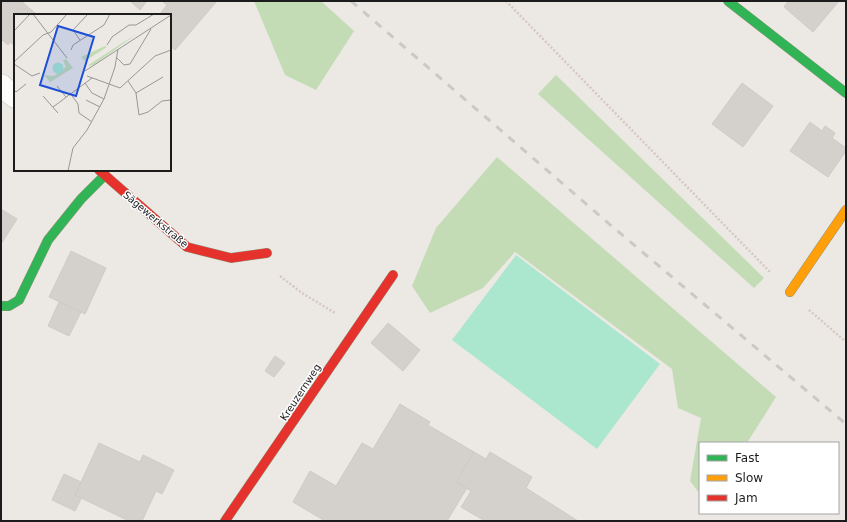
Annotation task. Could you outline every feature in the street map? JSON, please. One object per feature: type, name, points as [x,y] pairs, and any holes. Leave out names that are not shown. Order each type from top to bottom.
[{"type":"street","points":[[728,1],[844,87]]},
{"type":"street","points":[[1,85],[14,96]]},
{"type":"street","points":[[1,306],[9,306],[19,300],[48,240],[102,173]]},
{"type":"street","name":"Sägewerkstraße","points":[[102,173],[187,247],[231,258],[267,252]]},
{"type":"street","points":[[790,292],[846,210]]},
{"type":"street","name":"Kreuzernweg","points":[[225,521],[285,436],[356,327],[393,275]]},
{"type":"path","points":[[506,1],[790,292],[846,342]]},
{"type":"path","points":[[267,252],[277,274],[302,293],[356,327]]},
{"type":"green space","points":[[254,1],[321,1],[354,31],[316,90],[285,75]]},
{"type":"green space","points":[[556,75],[764,278],[754,288],[538,94]]},
{"type":"green space","points":[[497,157],[776,397],[748,442],[699,442],[699,493],[690,481],[701,418],[678,408],[672,369],[515,252],[483,288],[430,313],[412,286],[436,228]]},
{"type":"green space","points":[[516,255],[660,364],[597,449],[452,340]]},
{"type":"building","points":[[1,1],[21,1],[35,13],[14,14],[14,45],[10,42],[8,45],[1,39]]},
{"type":"building","points":[[130,1],[147,1],[140,10]]},
{"type":"building","points":[[162,1],[217,1],[175,50],[171,47],[171,14],[160,14],[167,5]]},
{"type":"building","points":[[788,1],[839,1],[813,32],[784,7]]},
{"type":"building","points":[[742,83],[773,106],[743,147],[712,124]]},
{"type":"building","points":[[810,122],[822,131],[825,126],[835,133],[832,138],[846,148],[846,151],[828,177],[790,151]]},
{"type":"building","points":[[1,209],[17,219],[1,244]]},
{"type":"building","points":[[71,251],[106,268],[85,314],[49,297]]},
{"type":"building","points":[[59,302],[81,312],[69,336],[48,326]]},
{"type":"building","points":[[388,323],[420,350],[403,371],[371,343]]},
{"type":"building","points":[[275,356],[285,363],[274,377],[265,371]]},
{"type":"building","points":[[400,404],[430,422],[428,425],[474,452],[456,482],[467,488],[447,521],[325,521],[293,502],[310,471],[336,486],[362,443],[373,449]]},
{"type":"building","points":[[99,443],[140,462],[143,455],[174,470],[162,494],[156,491],[142,521],[129,521],[75,495]]},
{"type":"building","points":[[474,452],[486,459],[490,452],[532,477],[526,488],[578,521],[485,521],[461,507],[471,491],[456,482]]},
{"type":"building","points":[[64,474],[81,482],[75,495],[81,499],[75,511],[52,500]]},
{"type":"railway","points":[[351,1],[614,228],[846,424]]},
{"type":"traffic: fast","points":[[728,1],[846,93]]},
{"type":"traffic: fast","points":[[1,306],[9,306],[19,300],[48,240],[81,199],[105,175]]},
{"type":"traffic: slow","points":[[790,292],[846,210]]},
{"type":"traffic: jam","points":[[100,171],[187,247],[231,258],[267,253]]},
{"type":"traffic: jam","points":[[225,521],[393,275]]}]
